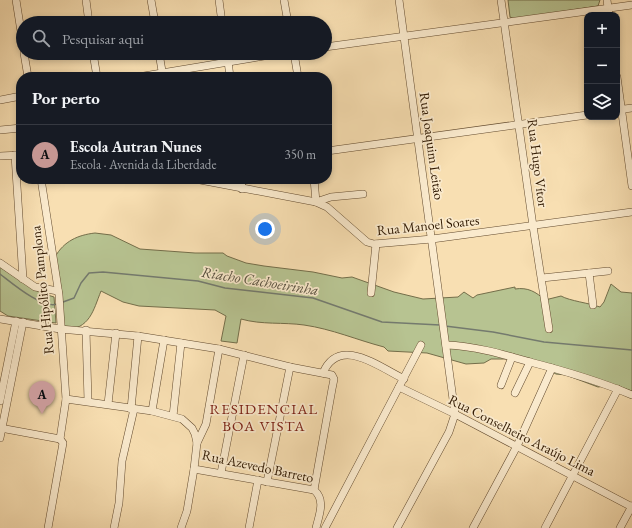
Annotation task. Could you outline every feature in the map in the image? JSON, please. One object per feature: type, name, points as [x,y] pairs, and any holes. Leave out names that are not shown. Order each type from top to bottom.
[{"type":"street","points":[[16,0],[19,16]]},
{"type":"street","points":[[86,0],[88,16]]},
{"type":"street","points":[[151,0],[154,16]]},
{"type":"street","points":[[219,0],[221,16]]},
{"type":"street","points":[[284,0],[287,16]]},
{"type":"street","name":"Rua Joaquim Leitão","points":[[399,0],[455,414]]},
{"type":"street","name":"Rua Hugo Vítor","points":[[501,0],[549,329]]},
{"type":"street","points":[[607,0],[609,11]]},
{"type":"street","points":[[332,46],[505,22],[609,11],[632,5]]},
{"type":"street","points":[[25,60],[27,72]]},
{"type":"street","points":[[94,60],[95,72]]},
{"type":"street","points":[[160,60],[162,72]]},
{"type":"street","points":[[177,72],[240,60]]},
{"type":"street","points":[[295,60],[297,72]]},
{"type":"street","points":[[228,62],[229,72]]},
{"type":"street","points":[[0,100],[16,97]]},
{"type":"street","points":[[620,110],[632,108]]},
{"type":"street","points":[[332,151],[584,115]]},
{"type":"street","points":[[620,116],[632,186]]},
{"type":"street","points":[[0,130],[16,128]]},
{"type":"street","points":[[0,156],[16,155]]},
{"type":"street","points":[[19,184],[23,279]]},
{"type":"street","name":"Rua Hipólito Pamplona","points":[[42,184],[58,293],[66,398],[60,439],[63,443],[48,528]]},
{"type":"street","name":"Rua Manoel Soares","points":[[218,184],[316,202],[327,207],[367,242],[376,244],[432,239],[632,212]]},
{"type":"street","points":[[242,184],[242,189]]},
{"type":"street","points":[[314,184],[316,202],[331,197],[363,194]]},
{"type":"street","points":[[371,293],[376,244]]},
{"type":"street","points":[[0,263],[23,279],[40,288],[58,293]]},
{"type":"street","points":[[542,278],[608,271]]},
{"type":"street","points":[[589,273],[593,305]]},
{"type":"street","points":[[0,319],[60,329],[86,330],[138,336],[220,349],[290,367],[332,375],[334,379],[315,492],[321,500],[316,528]]},
{"type":"street","points":[[0,401],[19,322]]},
{"type":"street","points":[[0,438],[19,322]]},
{"type":"street","points":[[86,330],[88,401]]},
{"type":"street","points":[[108,404],[116,334]]},
{"type":"street","points":[[114,528],[119,503],[122,461],[132,409],[138,336]]},
{"type":"street","points":[[152,411],[164,340]]},
{"type":"street","points":[[445,342],[512,357],[599,381],[632,395]]},
{"type":"street","points":[[173,416],[181,343]]},
{"type":"street","points":[[325,528],[421,345]]},
{"type":"street","points":[[197,443],[206,424],[220,349]]},
{"type":"street","points":[[323,373],[331,360],[343,354],[348,354],[361,357],[404,379]]},
{"type":"street","points":[[221,473],[244,355]]},
{"type":"street","points":[[501,385],[512,357]]},
{"type":"street","points":[[515,393],[530,362]]},
{"type":"street","points":[[267,482],[290,367]]},
{"type":"street","points":[[473,528],[517,446],[552,368]]},
{"type":"street","name":"Rua Conselheiro Araújo Lima","points":[[399,387],[455,414],[632,507]]},
{"type":"street","points":[[545,528],[618,389]]},
{"type":"street","name":"Rua Azevedo Barreto","points":[[66,398],[152,411],[182,419],[192,428],[197,443],[194,469],[315,492]]},
{"type":"street","points":[[397,528],[449,432],[455,414]]},
{"type":"street","points":[[1,428],[60,439]]},
{"type":"street","points":[[181,528],[188,505],[194,469]]},
{"type":"street","points":[[249,528],[258,480]]},
{"type":"street","points":[[620,528],[632,507]]},
{"type":"green space","points":[[508,0],[600,0],[598,6],[514,19],[510,17]]},
{"type":"green space","points":[[95,233],[111,235],[140,249],[195,253],[223,253],[246,263],[313,272],[342,278],[352,277],[394,292],[423,299],[458,297],[464,292],[473,298],[477,295],[515,287],[515,289],[532,291],[545,300],[561,296],[600,307],[604,302],[611,284],[621,292],[632,293],[632,391],[615,385],[598,387],[566,375],[556,374],[548,370],[510,359],[491,359],[484,363],[466,364],[427,353],[388,351],[384,347],[334,332],[296,324],[257,322],[241,319],[237,343],[221,341],[226,316],[215,310],[139,306],[123,302],[101,291],[93,312],[89,318],[80,326],[73,329],[64,330],[55,257],[67,243],[77,237]]},
{"type":"green space","points":[[0,267],[32,288],[54,297],[56,323],[8,316],[0,311]]},
{"type":"waterway","name":"Riacho Cachoeirinha","points":[[63,302],[74,298],[81,283],[89,273],[103,272],[198,281],[225,288],[313,298],[382,322],[440,325]]},
{"type":"waterway","name":"Riacho Cachoeirinha","points":[[0,274],[19,289],[43,303],[51,305],[57,304]]},
{"type":"waterway","name":"Riacho Cachoeirinha","points":[[445,326],[493,332],[544,342],[632,350]]},
{"type":"place","name":"Escola Autran Nunes","points":[[42,414]]},
{"type":"district","name":"RESIDENCIAL BOA VISTA","points":[[264,418]]}]
